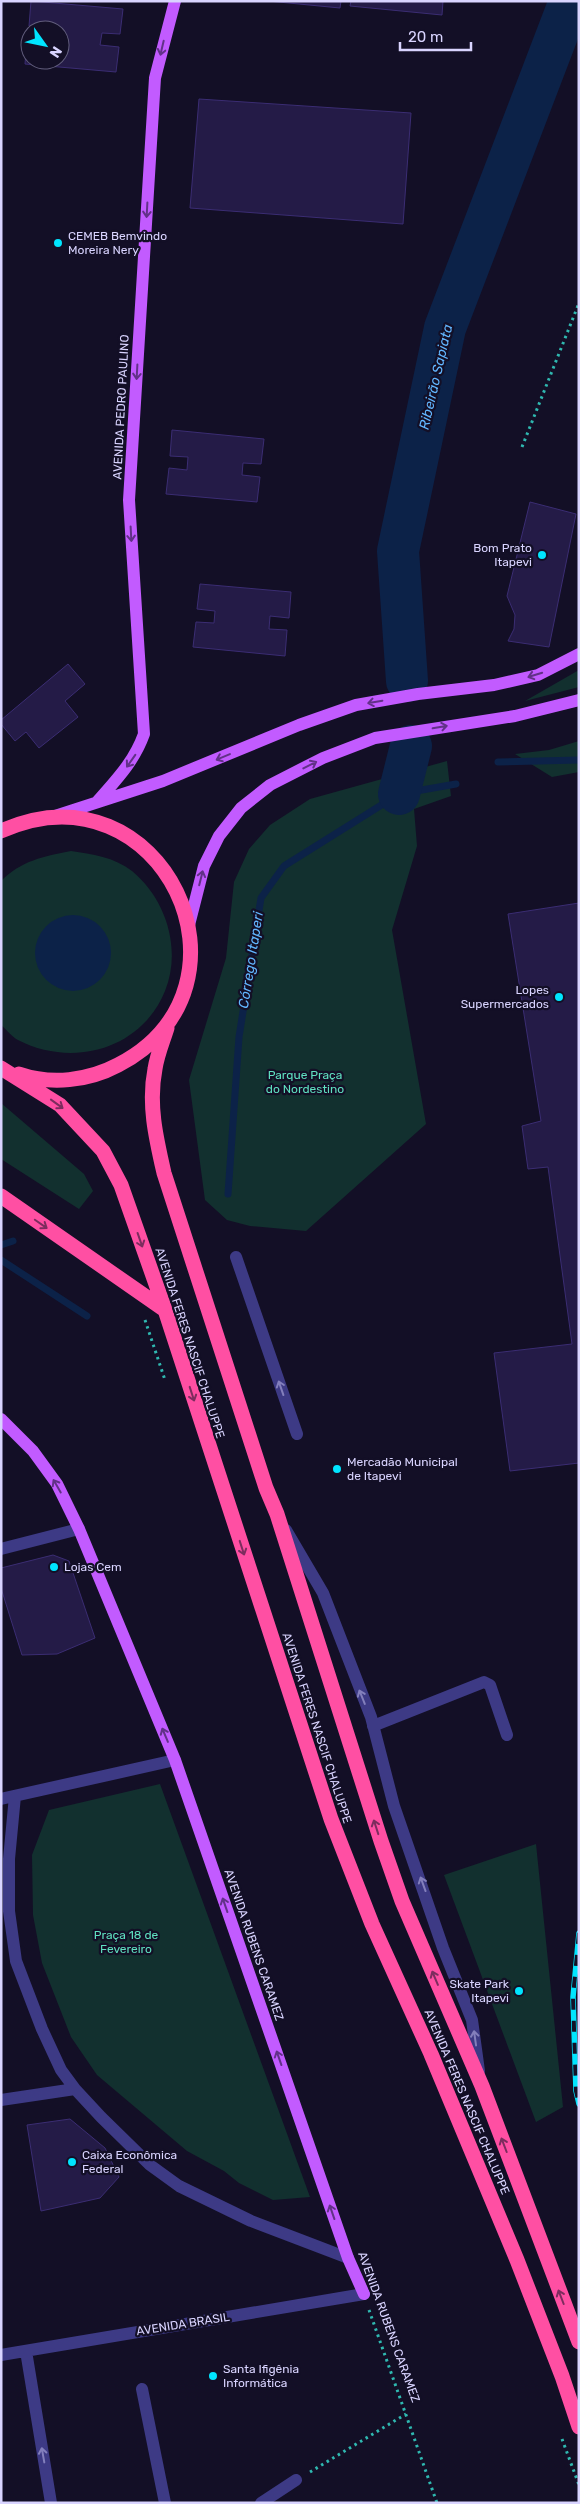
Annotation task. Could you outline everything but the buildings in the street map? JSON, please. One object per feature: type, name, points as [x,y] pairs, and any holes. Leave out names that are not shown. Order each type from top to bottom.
[{"type":"highway","points":[[1,831],[22,822],[55,816],[93,820],[128,835],[156,858],[178,890],[189,925],[191,962],[181,999],[166,1028],[136,1056],[103,1073],[68,1080],[32,1078],[1,1068]]},
{"type":"highway","name":"AVENIDA FERES NASCIF CHALUPPE","points":[[166,1028],[155,1069],[152,1102],[156,1137],[177,1215],[266,1488],[277,1514],[381,1841],[402,1901],[482,2086],[579,2342]]},
{"type":"highway","name":"AVENIDA FERES NASCIF CHALUPPE","points":[[1,1068],[60,1105],[103,1152],[121,1185],[164,1310],[331,1819],[372,1924],[431,2054],[518,2260],[562,2376],[579,2427]]},
{"type":"highway","points":[[1,1196],[164,1310]]},
{"type":"main road","name":"AVENIDA PEDRO PAULINO","points":[[97,802],[127,767],[138,751],[144,734],[129,500],[155,78],[175,1]]},
{"type":"main road","points":[[55,816],[163,781],[299,725],[356,706],[418,694],[494,685],[538,675],[579,654]]},
{"type":"main road","points":[[189,925],[204,866],[219,836],[241,808],[270,785],[323,758],[374,738],[516,716],[579,700]]},
{"type":"main road","name":"AVENIDA RUBENS CARAMEZ","points":[[1,1419],[33,1451],[56,1484],[79,1529],[175,1760],[348,2258],[364,2294]]},
{"type":"street","points":[[236,1257],[297,1434]]},
{"type":"street","points":[[277,1514],[323,1593],[373,1726],[394,1806],[444,1948],[472,2020],[482,2086]]},
{"type":"street","points":[[1,1549],[79,1529]]},
{"type":"street","points":[[373,1726],[484,1682],[490,1685],[508,1735]]},
{"type":"street","points":[[1,1799],[175,1760]]},
{"type":"street","points":[[15,1796],[9,1859],[9,1894],[16,1961],[42,2030],[61,2070],[76,2089],[150,2165],[179,2186],[251,2221],[348,2258]]},
{"type":"street","points":[[1,2100],[76,2089]]},
{"type":"street","name":"AVENIDA BRASIL","points":[[1,2355],[364,2294]]},
{"type":"street","points":[[26,2351],[51,2503]]},
{"type":"street","points":[[142,2390],[165,2503]]},
{"type":"street","points":[[261,2503],[296,2480]]},
{"type":"path","points":[[522,447],[579,303]]},
{"type":"path","name":"AVENIDA RUBENS CARAMEZ","points":[[364,2294],[437,2503]]},
{"type":"path","points":[[296,2480],[406,2414]]},
{"type":"green space","points":[[579,670],[579,687],[525,701]]},
{"type":"green space","points":[[579,741],[579,772],[552,777],[515,754],[549,750]]},
{"type":"green space","name":"Parque Praça do Nordestino","points":[[447,761],[451,796],[414,809],[417,846],[392,930],[426,1124],[306,1231],[250,1226],[227,1220],[205,1200],[189,1080],[226,958],[234,882],[249,849],[270,825],[310,799]]},
{"type":"green space","points":[[71,851],[95,855],[118,862],[144,882],[162,910],[168,926],[172,958],[170,975],[165,991],[154,1011],[140,1027],[122,1040],[103,1048],[82,1052],[60,1052],[39,1048],[18,1040],[1,1025],[1,881],[33,860]]},
{"type":"green space","points":[[1,1103],[84,1174],[93,1191],[79,1209],[1,1159]]},
{"type":"green space","name":"Praça 18 de Fevereiro","points":[[160,1784],[310,2197],[273,2200],[239,2183],[224,2171],[187,2151],[97,2075],[71,2037],[42,1963],[33,1915],[32,1855],[49,1810]]},
{"type":"green space","name":"Skate Park Itapevi","points":[[536,1844],[563,2107],[536,2122],[444,1875]]},
{"type":"water","points":[[73,915],[87,918],[100,926],[108,939],[111,953],[108,967],[100,980],[87,988],[73,991],[59,988],[46,980],[38,967],[35,953],[38,939],[46,926],[59,918]]},
{"type":"waterway","name":"Ribeirão Sapiata","points":[[407,681],[398,551],[445,328],[570,1]]},
{"type":"waterway","name":"Ribeirão Sapiata","points":[[399,794],[411,746]]},
{"type":"waterway","points":[[498,762],[579,760]]},
{"type":"waterway","name":"Córrego Itaperi","points":[[228,1194],[239,1037],[261,898],[284,866],[399,794],[456,784]]},
{"type":"waterway","name":"Córrego Itaperi","points":[[1,1245],[13,1241]]},
{"type":"waterway","points":[[1,1260],[87,1316]]},
{"type":"railway","points":[[579,1933],[573,1997],[576,2091],[579,2104]]},
{"type":"place","name":"CEMEB Bemvindo Moreira Nery","points":[[58,243]]},
{"type":"place","name":"Bom Prato Itapevi","points":[[542,555]]},
{"type":"place","name":"Lopes Supermercados","points":[[559,997]]},
{"type":"place","name":"Mercadão Municipal de Itapevi","points":[[337,1469]]},
{"type":"place","name":"Lojas Cem","points":[[54,1567]]},
{"type":"place","name":"Skate Park Itapevi","points":[[519,1991]]},
{"type":"place","name":"Caixa Econômica Federal","points":[[72,2162]]},
{"type":"place","name":"Santa Ifigênia Informática","points":[[213,2376]]}]
